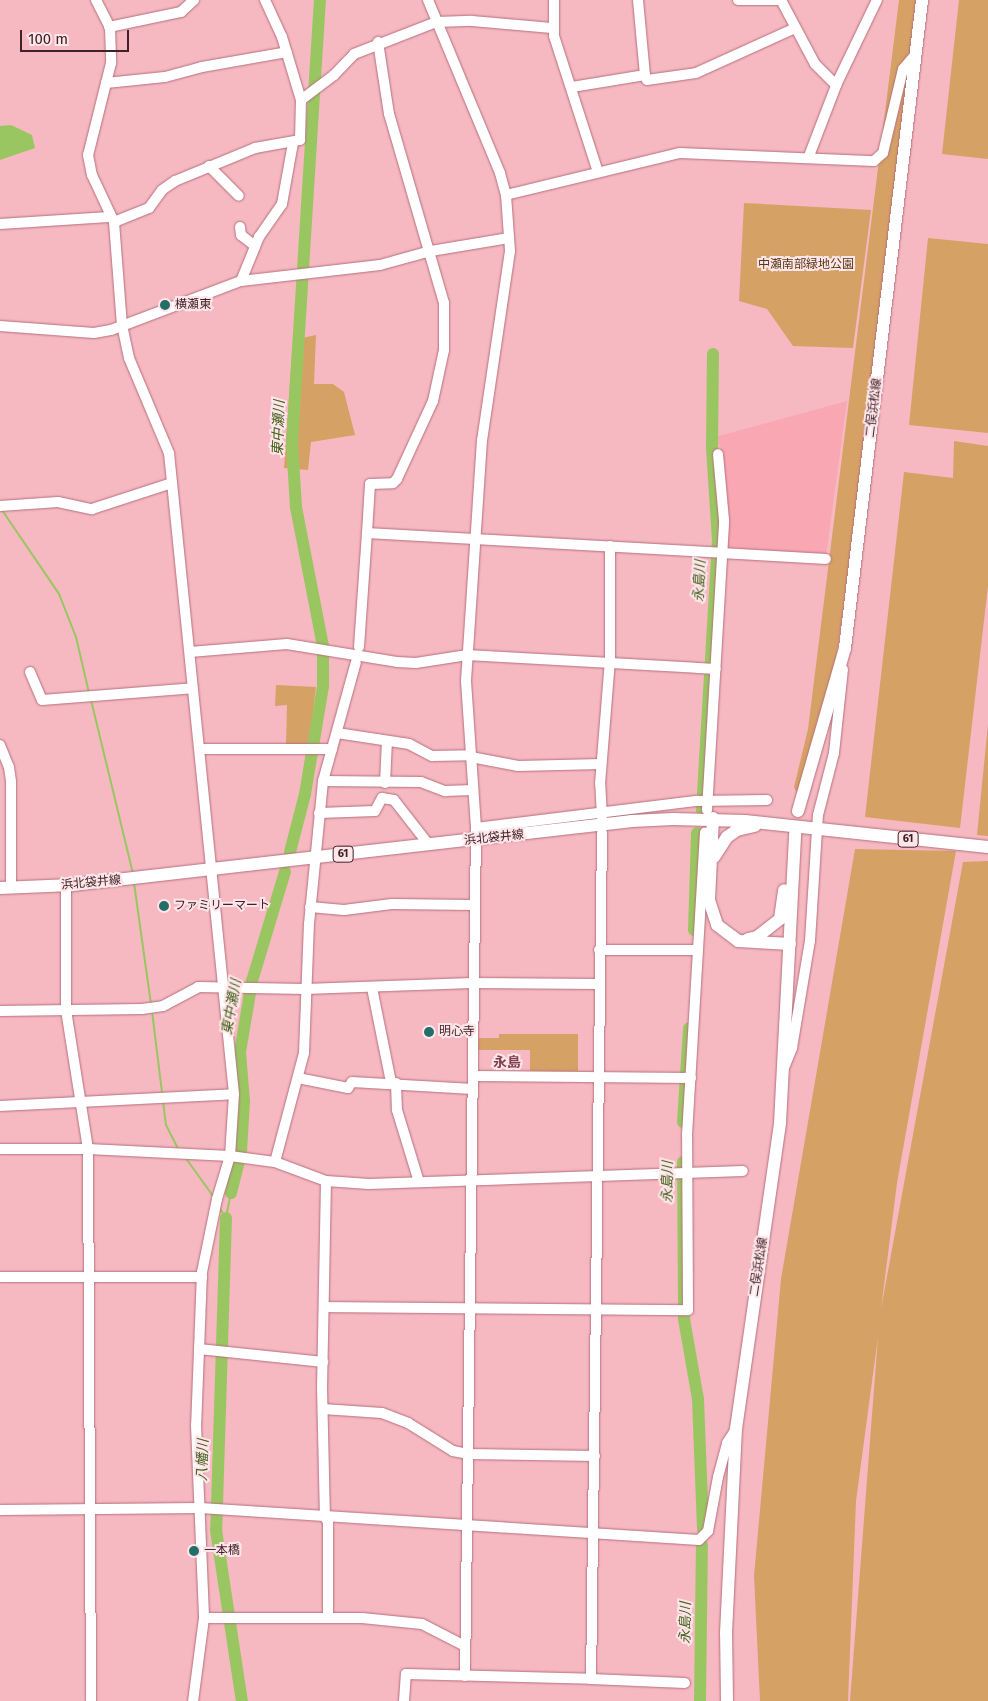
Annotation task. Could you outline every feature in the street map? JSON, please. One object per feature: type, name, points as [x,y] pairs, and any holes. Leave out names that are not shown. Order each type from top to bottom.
[{"type":"main road","name":"二俣浜松線","points":[[798,811],[844,658],[922,0]]},
{"type":"main road","name":"浜北袋井線","points":[[6,888],[66,886],[429,845],[476,834],[632,821],[706,806],[782,826],[988,847]]},
{"type":"main road","points":[[706,806],[714,858],[709,900],[712,917],[725,934],[738,941],[790,944]]},
{"type":"main road","points":[[714,858],[727,837],[737,830],[782,826]]},
{"type":"main road","name":"二俣浜松線","points":[[727,1701],[726,1633],[736,1429],[775,1164],[783,1070],[790,944],[791,882],[795,834]]},
{"type":"main road","points":[[738,941],[757,937],[780,919],[784,891],[791,882]]},
{"type":"street","points":[[96,0],[109,27],[111,62],[88,155],[112,220],[122,325],[129,358],[163,435],[172,483],[234,1094],[230,1156],[216,1203],[202,1276],[196,1425],[204,1509],[204,1618],[194,1701]]},
{"type":"street","points":[[109,27],[181,12],[194,0]]},
{"type":"street","points":[[0,224],[112,220],[141,213],[162,190],[209,166],[255,148],[298,142],[303,134],[301,100],[287,52],[265,0]]},
{"type":"street","points":[[428,0],[494,153],[506,194],[510,252],[482,440],[467,655],[476,834],[473,905],[469,1524],[465,1676]]},
{"type":"street","points":[[554,0],[552,28],[598,172]]},
{"type":"street","points":[[638,0],[647,80],[696,74],[796,28]]},
{"type":"street","points":[[738,0],[781,0],[815,64],[836,86]]},
{"type":"street","points":[[808,156],[836,86],[878,0]]},
{"type":"street","points":[[301,100],[315,91],[354,54],[378,42],[436,22],[472,21],[552,28]]},
{"type":"street","points":[[359,646],[370,484],[393,482],[397,479],[440,379],[444,350],[444,303],[431,251],[389,114],[378,42]]},
{"type":"street","points":[[106,83],[165,78],[202,67],[287,52]]},
{"type":"street","points":[[506,194],[680,153],[808,156],[869,162],[880,158],[903,69],[916,53]]},
{"type":"street","points":[[572,87],[645,75]]},
{"type":"street","points":[[240,281],[255,246],[282,204],[293,143]]},
{"type":"street","points":[[209,166],[239,196]]},
{"type":"street","points":[[240,227],[241,236],[255,246]]},
{"type":"street","points":[[0,326],[94,334],[240,281],[302,272],[380,265],[431,251],[509,238]]},
{"type":"street","points":[[706,806],[719,553],[724,520],[718,454]]},
{"type":"street","points":[[2,506],[58,502],[92,509],[172,483]]},
{"type":"street","points":[[367,534],[475,538],[826,559]]},
{"type":"street","points":[[602,815],[601,764],[610,661],[610,546]]},
{"type":"street","points":[[190,652],[287,644],[416,663],[467,655],[610,661],[712,669]]},
{"type":"street","points":[[783,1070],[792,1048],[810,942],[822,829],[818,815],[834,753],[844,658]]},
{"type":"street","points":[[275,1162],[304,1053],[305,989],[310,907],[323,780],[356,662]]},
{"type":"street","points":[[30,672],[42,700],[193,688]]},
{"type":"street","points":[[337,733],[409,744],[432,756],[471,756],[518,766],[601,764]]},
{"type":"street","points":[[385,783],[387,741]]},
{"type":"street","points":[[0,745],[9,767],[11,782],[6,888]]},
{"type":"street","points":[[200,749],[332,749]]},
{"type":"street","points":[[323,780],[385,783],[421,782],[445,791],[473,790]]},
{"type":"street","points":[[320,813],[375,812],[382,798],[394,800],[429,845]]},
{"type":"street","points":[[476,834],[602,815],[766,800]]},
{"type":"street","points":[[591,1679],[602,832]]},
{"type":"street","points":[[324,1307],[684,1311],[688,1078],[705,833]]},
{"type":"street","points":[[66,886],[66,1010],[88,1149],[91,1701]]},
{"type":"street","points":[[310,907],[344,910],[392,904],[473,905]]},
{"type":"street","points":[[599,950],[696,950]]},
{"type":"street","points":[[0,1011],[151,1008],[198,986],[305,989],[472,983],[599,984]]},
{"type":"street","points":[[372,988],[394,1083],[396,1110],[419,1182]]},
{"type":"street","points":[[473,1076],[599,1079],[688,1078]]},
{"type":"street","points":[[298,1078],[348,1088],[352,1082],[473,1089]]},
{"type":"street","points":[[0,1106],[81,1100],[234,1094]]},
{"type":"street","points":[[0,1149],[88,1149],[230,1156],[275,1162],[326,1181],[369,1184],[744,1171]]},
{"type":"street","points":[[326,1181],[323,1409],[325,1517],[328,1522],[328,1617]]},
{"type":"street","points":[[0,1277],[202,1276]]},
{"type":"street","points":[[199,1348],[323,1362]]},
{"type":"street","points":[[323,1409],[382,1413],[408,1423],[453,1451],[469,1454],[595,1456]]},
{"type":"street","points":[[0,1510],[204,1509],[469,1524],[689,1540],[705,1536],[727,1443],[736,1429]]},
{"type":"street","points":[[204,1618],[328,1617],[422,1624],[465,1646]]},
{"type":"street","points":[[404,1701],[406,1674],[591,1679],[685,1684]]},
{"type":"shaded area","points":[[11,125],[32,135],[35,148],[0,160],[0,126]]},
{"type":"shaded area","points":[[847,401],[826,556],[725,548],[727,516],[720,448],[715,437]]},
{"type":"green space","points":[[899,0],[917,0],[843,615],[833,676],[799,797],[794,787],[808,729]]},
{"type":"green space","points":[[959,0],[988,0],[988,159],[942,154]]},
{"type":"green space","name":"中瀬南部緑地公園","points":[[744,203],[871,210],[853,348],[793,346],[767,309],[739,301]]},
{"type":"green space","points":[[928,238],[988,244],[988,433],[909,425]]},
{"type":"green space","points":[[316,335],[314,384],[333,384],[344,392],[355,435],[311,442],[308,470],[284,468],[293,340]]},
{"type":"green space","points":[[954,441],[988,446],[988,586],[960,828],[865,817],[904,472],[953,478]]},
{"type":"green space","points":[[276,685],[316,687],[309,745],[286,744],[287,705],[275,706]]},
{"type":"green space","points":[[988,724],[988,836],[977,835]]},
{"type":"green space","points":[[855,849],[956,851],[897,1183],[881,1309],[963,862],[988,861],[988,1701],[850,1701],[878,1337],[856,1501],[848,1701],[760,1701],[754,1576],[781,1279]]},
{"type":"green space","points":[[499,1034],[578,1034],[578,1071],[530,1071],[530,1050],[478,1050],[479,1038],[499,1038]]},
{"type":"waterway","name":"東中瀬川","points":[[290,852],[305,794],[323,686],[323,646],[296,507],[292,444],[320,0]]},
{"type":"waterway","name":"永島川","points":[[702,810],[718,541],[712,447],[713,354]]},
{"type":"waterway","points":[[2,510],[59,594],[76,637],[89,693]]},
{"type":"waterway","points":[[91,700],[133,873]]},
{"type":"waterway","name":"永島川","points":[[694,930],[697,833]]},
{"type":"waterway","name":"東中瀬川","points":[[241,1152],[244,1101],[240,1052],[252,981],[285,872]]},
{"type":"waterway","points":[[134,883],[151,1004]]},
{"type":"waterway","points":[[152,1011],[162,1093]]},
{"type":"waterway","name":"永島川","points":[[683,1122],[689,1028]]},
{"type":"waterway","points":[[163,1101],[166,1125],[179,1150]]},
{"type":"waterway","points":[[185,1157],[213,1196]]},
{"type":"waterway","name":"永島川","points":[[683,1162],[684,1319],[698,1399],[703,1529]]},
{"type":"waterway","name":"東中瀬川","points":[[231,1193],[238,1164]]},
{"type":"waterway","points":[[219,1207],[226,1218],[231,1193]]},
{"type":"waterway","name":"八幡川","points":[[226,1218],[216,1530],[242,1701]]},
{"type":"waterway","name":"永島川","points":[[700,1701],[702,1545]]},
{"type":"place","name":"横瀬東","points":[[165,305]]},
{"type":"place","name":"ファミリーマート","points":[[164,906]]},
{"type":"place","name":"明心寺","points":[[429,1032]]},
{"type":"place","name":"一本橋","points":[[194,1551]]},
{"type":"district","name":"永島","points":[[507,1063]]}]
